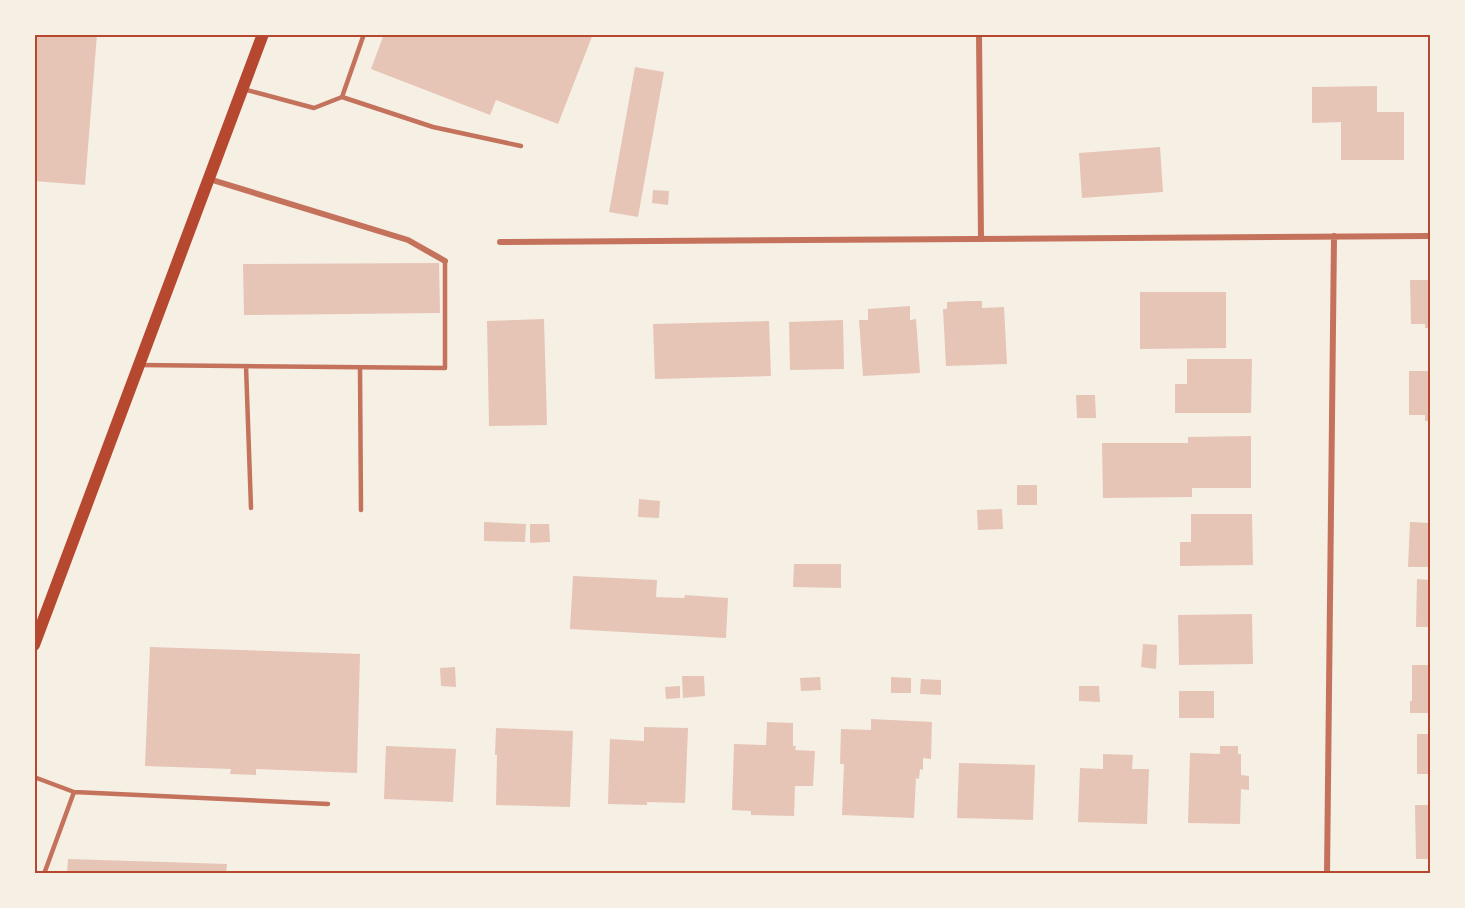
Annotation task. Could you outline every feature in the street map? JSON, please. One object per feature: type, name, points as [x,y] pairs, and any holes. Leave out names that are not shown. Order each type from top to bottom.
[{"type":"main road","points":[[34,645],[263,34]]},
{"type":"street","points":[[979,34],[981,239]]},
{"type":"street","points":[[209,179],[408,240],[445,261]]},
{"type":"street","points":[[500,242],[1431,236]]},
{"type":"street","points":[[1327,873],[1334,237]]},
{"type":"lane","points":[[342,97],[364,34]]},
{"type":"lane","points":[[243,89],[314,108],[342,97],[433,126],[520,146]]},
{"type":"lane","points":[[139,365],[445,368],[445,261]]},
{"type":"lane","points":[[246,366],[250,507]]},
{"type":"lane","points":[[360,368],[361,510]]},
{"type":"lane","points":[[34,777],[74,792],[328,804]]},
{"type":"lane","points":[[44,873],[74,792]]},
{"type":"building","points":[[34,34],[97,34],[85,185],[34,181]]},
{"type":"building","points":[[384,34],[593,34],[558,124],[496,100],[490,115],[371,69]]},
{"type":"building","points":[[635,67],[664,72],[638,217],[609,212]]},
{"type":"building","points":[[1377,86],[1377,112],[1404,112],[1404,160],[1341,160],[1341,122],[1312,123],[1312,87]]},
{"type":"building","points":[[1160,147],[1163,192],[1082,198],[1079,153]]},
{"type":"building","points":[[653,190],[669,191],[668,205],[652,203]]},
{"type":"building","points":[[439,263],[440,313],[244,315],[243,264]]},
{"type":"building","points":[[1410,280],[1430,280],[1430,328],[1425,328],[1425,324],[1411,324]]},
{"type":"building","points":[[1140,292],[1226,292],[1226,348],[1140,349]]},
{"type":"building","points":[[982,301],[982,308],[1004,307],[1007,364],[946,366],[943,309],[947,309],[947,302]]},
{"type":"building","points":[[910,306],[910,320],[916,319],[920,373],[863,376],[859,320],[868,320],[868,309]]},
{"type":"building","points":[[544,319],[547,425],[489,426],[487,321]]},
{"type":"building","points":[[843,320],[844,369],[790,370],[789,322]]},
{"type":"building","points":[[769,321],[771,376],[655,379],[653,324]]},
{"type":"building","points":[[1187,359],[1252,359],[1251,413],[1175,413],[1175,384],[1187,384]]},
{"type":"building","points":[[1409,371],[1430,371],[1430,421],[1425,421],[1425,415],[1409,415]]},
{"type":"building","points":[[1076,395],[1095,395],[1096,418],[1077,418]]},
{"type":"building","points":[[1251,436],[1251,488],[1192,488],[1192,497],[1103,498],[1102,443],[1188,443],[1188,437]]},
{"type":"building","points":[[1017,485],[1037,485],[1037,505],[1017,505]]},
{"type":"building","points":[[639,499],[660,501],[659,518],[638,517]]},
{"type":"building","points":[[1002,509],[1003,529],[978,530],[977,510]]},
{"type":"building","points":[[1191,514],[1252,514],[1253,565],[1180,566],[1180,542],[1191,542]]},
{"type":"building","points":[[484,522],[526,524],[525,542],[484,541]]},
{"type":"building","points":[[1410,522],[1430,523],[1430,567],[1408,567]]},
{"type":"building","points":[[530,524],[549,524],[550,542],[530,543]]},
{"type":"building","points":[[794,564],[841,564],[841,588],[793,587]]},
{"type":"building","points":[[573,576],[657,580],[656,597],[684,598],[685,595],[728,598],[726,638],[570,629]]},
{"type":"building","points":[[1417,579],[1430,580],[1430,627],[1416,627]]},
{"type":"building","points":[[1252,614],[1253,664],[1179,665],[1178,615]]},
{"type":"building","points":[[1143,644],[1157,645],[1156,669],[1141,667]]},
{"type":"building","points":[[150,647],[360,654],[357,773],[256,769],[256,775],[230,774],[231,769],[145,766]]},
{"type":"building","points":[[1412,665],[1430,665],[1430,713],[1410,713]]},
{"type":"building","points":[[455,667],[456,687],[441,686],[440,668]]},
{"type":"building","points":[[682,676],[704,676],[705,696],[683,698]]},
{"type":"building","points":[[820,677],[821,690],[801,691],[800,678]]},
{"type":"building","points":[[891,677],[911,678],[911,693],[891,693]]},
{"type":"building","points":[[921,679],[941,680],[941,695],[920,694]]},
{"type":"building","points":[[680,686],[680,698],[666,699],[665,687]]},
{"type":"building","points":[[1079,686],[1099,686],[1100,702],[1079,701]]},
{"type":"building","points":[[1179,691],[1214,691],[1214,718],[1179,718]]},
{"type":"building","points":[[871,719],[932,722],[931,759],[923,758],[923,770],[920,769],[919,779],[916,778],[914,818],[842,815],[844,764],[840,764],[841,729],[871,730]]},
{"type":"building","points":[[767,722],[793,723],[795,750],[815,751],[813,786],[795,786],[794,816],[751,815],[751,811],[732,810],[734,744],[766,745]]},
{"type":"building","points":[[644,727],[688,728],[685,803],[608,804],[610,739],[644,741]]},
{"type":"building","points":[[496,728],[573,731],[570,807],[496,805]]},
{"type":"building","points":[[1417,734],[1430,734],[1430,774],[1417,774]]},
{"type":"building","points":[[386,746],[456,749],[453,802],[384,799]]},
{"type":"building","points":[[1220,746],[1238,746],[1238,754],[1241,754],[1241,775],[1249,776],[1249,790],[1241,789],[1240,824],[1188,823],[1190,753],[1220,754]]},
{"type":"building","points":[[1103,754],[1133,755],[1132,769],[1149,769],[1147,824],[1078,822],[1080,768],[1103,769]]},
{"type":"building","points":[[959,763],[1035,765],[1033,820],[957,818]]},
{"type":"building","points":[[1415,805],[1430,805],[1430,859],[1416,859]]},
{"type":"building","points":[[68,859],[227,864],[226,874],[67,874]]}]
